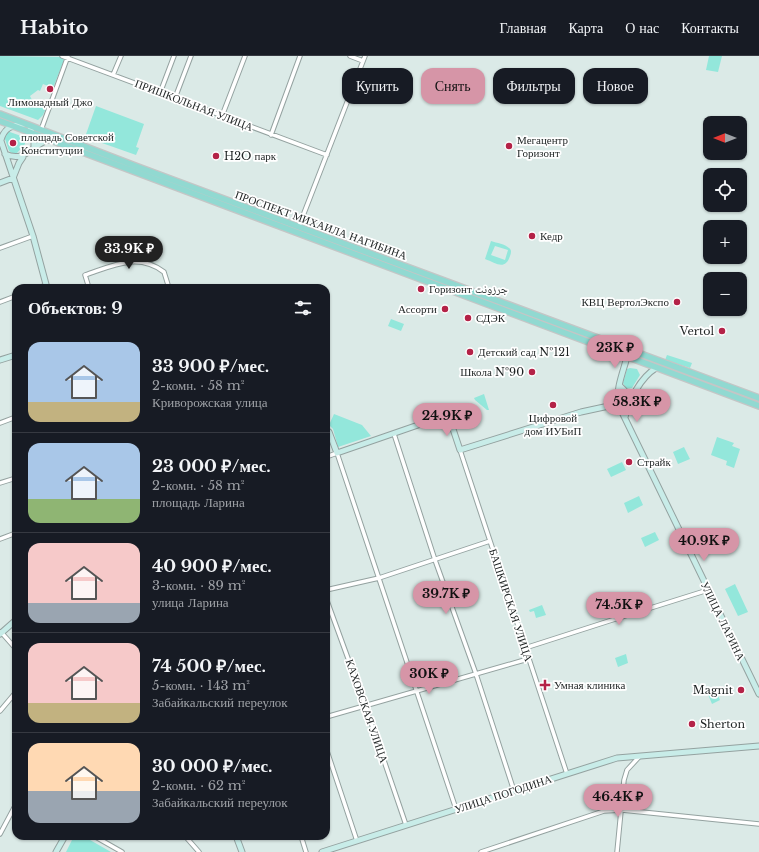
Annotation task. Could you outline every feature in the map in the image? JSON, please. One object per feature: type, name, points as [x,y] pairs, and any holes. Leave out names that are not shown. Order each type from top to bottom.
[{"type":"main road","name":"ПРОСПЕКТ МИХАИЛА НАГИБИНА","points":[[0,114],[759,398]]},
{"type":"main road","name":"ПРОСПЕКТ МИХАИЛА НАГИБИНА","points":[[0,121],[759,406]]},
{"type":"street","name":"ПРИШКОЛЬНАЯ УЛИЦА","points":[[62,56],[327,155]]},
{"type":"street","points":[[113,75],[121,56]]},
{"type":"street","points":[[160,92],[174,56]]},
{"type":"street","points":[[175,98],[191,56]]},
{"type":"street","points":[[222,116],[245,56]]},
{"type":"street","points":[[271,135],[300,56]]},
{"type":"street","points":[[350,56],[363,61]]},
{"type":"street","points":[[298,226],[365,56]]},
{"type":"street","points":[[34,147],[67,57]]},
{"type":"street","points":[[24,124],[12,126],[5,131],[0,139],[33,236],[45,284]]},
{"type":"street","points":[[30,126],[34,147]]},
{"type":"street","points":[[0,183],[13,178],[23,157],[34,147],[48,140]]},
{"type":"street","points":[[5,154],[13,157],[23,157]]},
{"type":"street","points":[[0,248],[33,236]]},
{"type":"street","points":[[87,284],[84,276],[120,264],[138,262],[150,264],[164,272],[168,284]]},
{"type":"street","points":[[0,302],[12,298]]},
{"type":"street","points":[[618,404],[620,386],[627,357],[636,353]]},
{"type":"street","points":[[0,360],[12,356]]},
{"type":"street","points":[[647,357],[648,373]]},
{"type":"street","points":[[625,417],[629,403],[648,373],[656,368]]},
{"type":"street","points":[[620,386],[626,392],[636,393]]},
{"type":"street","points":[[460,450],[581,412],[629,403]]},
{"type":"street","name":"УЛИЦА ЛАРИНА","points":[[618,404],[759,694]]},
{"type":"street","name":"БАШКИРСКАЯ УЛИЦА","points":[[394,434],[447,415],[449,417],[567,774]]},
{"type":"street","points":[[0,423],[12,418]]},
{"type":"street","points":[[330,456],[394,434],[435,560],[476,674],[514,791]]},
{"type":"street","points":[[330,435],[456,809]]},
{"type":"street","points":[[0,483],[12,479]]},
{"type":"street","points":[[0,539],[12,534]]},
{"type":"street","points":[[330,589],[378,578],[490,541]]},
{"type":"street","points":[[525,648],[708,590]]},
{"type":"street","name":"КАХОВСКАЯ УЛИЦА","points":[[330,609],[406,825]]},
{"type":"street","points":[[12,623],[0,632],[12,645]]},
{"type":"street","points":[[330,716],[528,659]]},
{"type":"street","points":[[0,711],[12,697]]},
{"type":"street","name":"УЛИЦА ПОГОДИНА","points":[[322,852],[330,851],[406,825],[617,758],[759,746]]},
{"type":"street","points":[[617,852],[624,780],[627,770],[639,757]]},
{"type":"street","points":[[626,758],[629,760],[630,767]]},
{"type":"street","points":[[330,760],[357,841]]},
{"type":"street","points":[[481,852],[488,851],[597,813],[622,810],[759,824]]},
{"type":"street","points":[[0,834],[12,812]]},
{"type":"street","points":[[56,852],[63,840]]},
{"type":"street","points":[[101,840],[122,852]]},
{"type":"street","points":[[188,840],[199,852]]},
{"type":"street","points":[[238,840],[242,852]]},
{"type":"street","points":[[302,840],[306,852]]},
{"type":"green space","points":[[0,56],[62,57],[64,60],[53,88],[43,84],[40,91],[38,90],[30,96],[34,104],[46,108],[43,115],[38,120],[0,106]]},
{"type":"green space","points":[[709,56],[722,56],[718,72],[706,70]]},
{"type":"green space","points":[[96,106],[144,124],[136,147],[139,148],[136,155],[85,137]]},
{"type":"green space","points":[[7,131],[24,137],[25,139],[25,144],[17,153],[12,153],[9,151],[4,136]]},
{"type":"green space","points":[[491,241],[505,246],[511,251],[508,261],[503,265],[496,264],[485,259]],"holes":[[[495,246],[508,250],[505,260],[491,255]]]},
{"type":"green space","points":[[391,319],[404,324],[401,331],[388,326]]},
{"type":"green space","points":[[667,355],[692,363],[690,368],[665,360]]},
{"type":"green space","points":[[627,369],[637,369],[640,375],[632,388],[626,388],[623,383]]},
{"type":"green space","points":[[484,394],[489,410],[487,410],[474,398]]},
{"type":"green space","points":[[334,414],[362,425],[371,436],[338,447],[330,423]]},
{"type":"green space","points":[[717,437],[734,443],[732,446],[740,449],[734,468],[726,465],[727,461],[711,455]]},
{"type":"green space","points":[[684,447],[690,459],[678,464],[673,452]]},
{"type":"green space","points":[[622,462],[626,470],[611,477],[607,469]]},
{"type":"green space","points":[[639,496],[643,505],[628,513],[624,503]]},
{"type":"green space","points":[[655,532],[659,540],[645,547],[641,538]]},
{"type":"green space","points":[[735,584],[748,612],[738,616],[725,589]]},
{"type":"green space","points":[[542,605],[546,615],[536,618],[534,611],[530,612],[529,610]]},
{"type":"green space","points":[[626,654],[628,663],[618,667],[615,658]]},
{"type":"green space","points":[[715,688],[720,700],[712,704],[707,692]]},
{"type":"green space","points":[[72,840],[90,840],[111,852],[66,852]]},
{"type":"place","name":"Лимонадный Джо","points":[[50,89]]},
{"type":"place","name":"площадь Советской Конституции","points":[[13,143]]},
{"type":"place","name":"Мегацентр Горизонт","points":[[509,146]]},
{"type":"place","name":"H2O парк","points":[[216,156]]},
{"type":"place","name":"Кедр","points":[[532,236]]},
{"type":"place","name":"Горизонт جرزونت","points":[[421,289]]},
{"type":"place","name":"КВЦ ВертолЭкспо","points":[[677,302]]},
{"type":"place","name":"Ассорти","points":[[445,309]]},
{"type":"place","name":"СДЭК","points":[[468,318]]},
{"type":"place","name":"Vertol","points":[[722,331]]},
{"type":"place","name":"Детский сад №121","points":[[470,352]]},
{"type":"place","name":"Школа №90","points":[[532,372]]},
{"type":"place","name":"Цифровой дом ИУБиП","points":[[553,405]]},
{"type":"place","name":"Страйк","points":[[629,462]]},
{"type":"place","name":"Умная клиника","points":[[545,685]]},
{"type":"place","name":"Magnit","points":[[741,690]]},
{"type":"place","name":"Sherton","points":[[692,724]]}]
